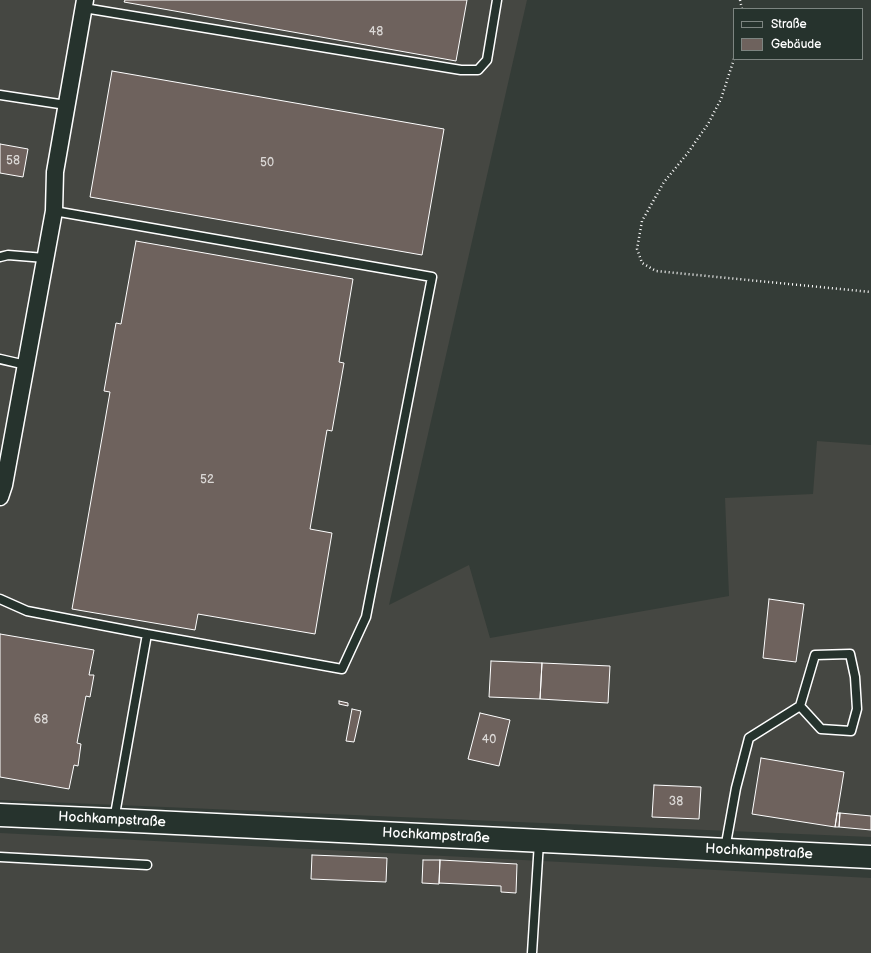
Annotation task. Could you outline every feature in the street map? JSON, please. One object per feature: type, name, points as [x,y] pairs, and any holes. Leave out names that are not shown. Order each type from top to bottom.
[{"type":"street","points":[[0,497],[4,485],[5,447],[26,365],[54,211],[55,172],[85,4]]},
{"type":"street","name":"Hochkampstraße","points":[[0,815],[871,857]]},
{"type":"lane","points":[[85,4],[461,70],[478,70],[487,60],[497,0]]},
{"type":"lane","points":[[0,95],[66,105]]},
{"type":"lane","points":[[0,599],[27,611],[342,669],[366,617],[432,277],[54,211]]},
{"type":"lane","points":[[0,257],[8,255],[45,258]]},
{"type":"lane","points":[[0,359],[26,365]]},
{"type":"lane","points":[[114,820],[147,634]]},
{"type":"lane","points":[[725,850],[736,788],[749,738],[800,706],[815,655],[850,654],[855,677],[857,708],[851,731],[821,729],[800,706]]},
{"type":"lane","points":[[532,953],[539,841]]},
{"type":"lane","points":[[0,857],[147,865]]},
{"type":"path","points":[[734,60],[720,99],[708,124],[687,154],[664,182],[642,221],[637,249],[642,263],[656,271],[871,292]]},
{"type":"shaded area","points":[[0,0],[527,0],[389,605],[469,565],[490,638],[729,596],[725,498],[813,494],[817,441],[871,445],[871,837],[0,800]]},
{"type":"shaded area","points":[[0,833],[871,878],[871,953],[0,953]]},
{"type":"building","points":[[125,0],[467,0],[456,61],[124,2]]},
{"type":"building","points":[[112,71],[444,129],[422,255],[90,197]]},
{"type":"building","points":[[0,144],[28,149],[23,177],[0,173]]},
{"type":"building","points":[[136,241],[353,279],[339,362],[344,363],[332,431],[327,430],[310,529],[332,533],[315,634],[198,614],[195,630],[72,609],[110,392],[104,391],[116,323],[121,324]]},
{"type":"building","points":[[769,599],[804,604],[796,662],[763,658]]},
{"type":"building","points":[[0,634],[94,650],[89,675],[94,675],[90,697],[86,696],[77,743],[81,744],[78,766],[74,765],[69,789],[0,777]]},
{"type":"building","points":[[491,661],[542,663],[540,699],[489,697]]},
{"type":"building","points":[[542,663],[610,666],[608,703],[540,699]]},
{"type":"building","points":[[339,701],[348,703],[348,706],[339,704]]},
{"type":"building","points":[[352,709],[361,711],[354,742],[346,741]]},
{"type":"building","points":[[480,713],[510,720],[499,766],[468,759]]},
{"type":"building","points":[[761,758],[844,772],[835,827],[752,814]]},
{"type":"building","points":[[654,785],[701,787],[699,819],[652,817]]},
{"type":"building","points":[[837,813],[840,813],[839,827],[835,827]]},
{"type":"building","points":[[840,813],[871,816],[871,830],[839,827]]},
{"type":"building","points":[[312,855],[387,858],[386,882],[311,879]]},
{"type":"building","points":[[423,860],[440,860],[439,884],[422,883]]},
{"type":"building","points":[[440,860],[517,864],[516,893],[501,892],[501,886],[439,883]]}]
